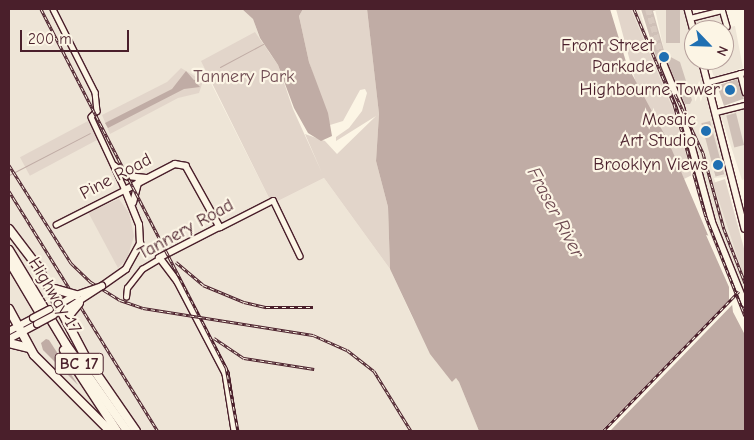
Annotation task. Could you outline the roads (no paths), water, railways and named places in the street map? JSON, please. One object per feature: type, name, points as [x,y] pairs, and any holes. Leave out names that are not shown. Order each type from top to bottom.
[{"type":"highway","points":[[9,229],[52,287],[74,337],[136,431]]},
{"type":"highway","name":"Highway 17","points":[[9,250],[65,343],[127,431]]},
{"type":"highway","name":"Highway 17","points":[[9,261],[117,431]]},
{"type":"highway","points":[[52,287],[77,299],[69,318],[74,337]]},
{"type":"highway","points":[[9,309],[29,348],[110,431]]},
{"type":"highway","points":[[9,341],[29,348]]},
{"type":"main road","points":[[664,65],[680,105],[712,222],[745,304]]},
{"type":"main road","name":"Tannery Road","points":[[9,331],[20,329],[62,307]]},
{"type":"main road","name":"Tannery Road","points":[[9,341],[20,329]]},
{"type":"street","points":[[53,9],[95,92],[97,110],[91,117],[125,190]]},
{"type":"street","points":[[688,9],[690,18],[722,10]]},
{"type":"street","points":[[705,70],[741,202],[745,229]]},
{"type":"street","points":[[708,82],[743,72],[745,92]]},
{"type":"street","points":[[716,112],[745,105]]},
{"type":"street","name":"Pine Road","points":[[56,225],[175,164],[190,169],[220,227]]},
{"type":"street","points":[[114,166],[127,176],[147,178]]},
{"type":"street","points":[[134,207],[138,183]]},
{"type":"street","name":"Tannery Road","points":[[62,307],[113,279],[137,254],[140,235],[134,207],[125,190]]},
{"type":"street","name":"Tannery Road","points":[[126,297],[127,288],[142,268],[273,200],[300,256]]},
{"type":"street","points":[[741,202],[745,211]]},
{"type":"street","points":[[160,258],[178,282],[226,374],[235,431]]},
{"type":"water","points":[[242,9],[303,9],[299,16],[309,62],[328,113],[332,136],[321,141],[308,133],[294,108],[278,65],[260,38],[253,19]]},
{"type":"water","name":"Fraser River","points":[[367,9],[610,9],[627,65],[669,143],[730,287],[733,312],[745,335],[745,431],[479,431],[459,382],[456,378],[452,382],[430,354],[390,269],[388,207],[376,161],[379,114]]},
{"type":"water","points":[[186,71],[200,87],[184,89],[108,128],[105,123],[172,89]]},
{"type":"water","points":[[46,339],[49,340],[78,385],[43,350],[41,343]]},
{"type":"waterway","points":[[220,67],[263,44]]},
{"type":"waterway","points":[[194,80],[205,75]]},
{"type":"waterway","points":[[9,175],[90,133]]},
{"type":"tunnel","points":[[648,9],[664,65]]},
{"type":"railway","points":[[41,9],[226,367],[238,431]]},
{"type":"railway","points":[[634,9],[674,104],[706,217],[745,316]]},
{"type":"railway","points":[[675,94],[703,153],[724,229],[745,283]]},
{"type":"railway","points":[[9,165],[71,263],[91,282],[120,300],[143,308],[313,335],[347,350],[374,371],[411,431]]},
{"type":"railway","points":[[9,191],[158,431]]},
{"type":"railway","points":[[176,262],[203,285],[244,302],[266,307],[313,307]]},
{"type":"railway","points":[[603,431],[739,291]]},
{"type":"railway","points":[[214,338],[244,358],[314,369]]},
{"type":"place","name":"Front Street Parkade","points":[[664,57]]},
{"type":"place","name":"Highbourne Tower","points":[[730,90]]},
{"type":"place","name":"Mosaic Art Studio","points":[[706,131]]},
{"type":"place","name":"Brooklyn Views","points":[[718,165]]},
{"type":"park label","name":"Tannery Park","points":[[244,77]]}]
